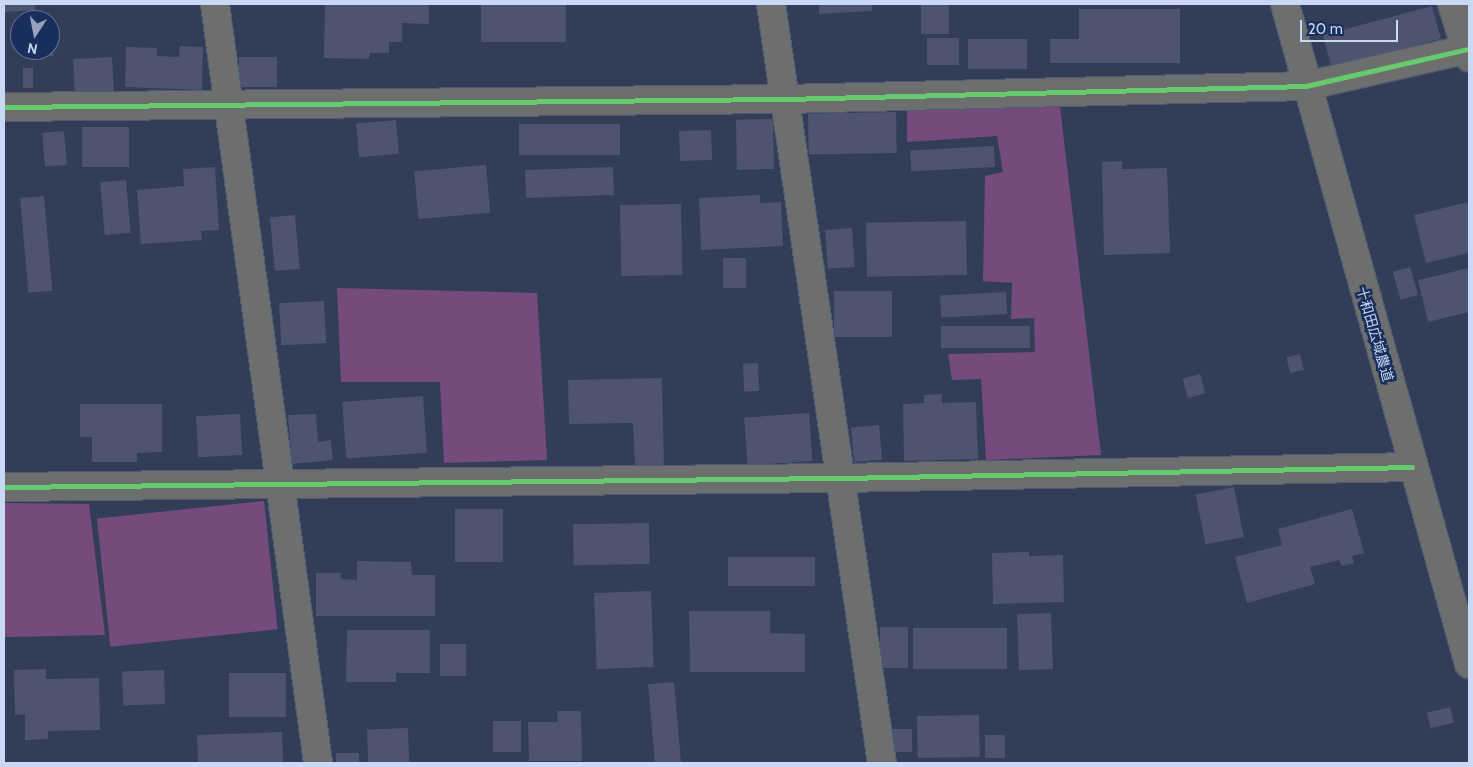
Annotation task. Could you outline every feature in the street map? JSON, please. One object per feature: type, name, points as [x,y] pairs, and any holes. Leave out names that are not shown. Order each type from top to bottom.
[{"type":"street","points":[[215,4],[318,763]]},
{"type":"street","points":[[771,4],[882,763]]},
{"type":"street","name":"十和田広域農道","points":[[1284,4],[1412,467],[1469,664]]},
{"type":"street","points":[[4,106],[786,99],[1306,86],[1468,53],[1452,4]]},
{"type":"street","points":[[4,487],[841,478],[1412,467]]},
{"type":"shaded area","points":[[907,107],[1060,107],[1101,455],[986,460],[981,379],[952,380],[948,354],[1035,352],[1034,318],[1011,319],[1012,283],[983,281],[985,176],[1003,172],[997,136],[907,142]]},
{"type":"shaded area","points":[[337,288],[537,293],[547,460],[444,463],[440,382],[341,382]]},
{"type":"shaded area","points":[[264,501],[277,629],[110,647],[97,519]]},
{"type":"shaded area","points":[[4,503],[89,504],[105,635],[5,637]]},
{"type":"building","points":[[4,4],[35,4],[35,10],[10,10],[10,12],[4,12]]},
{"type":"building","points":[[325,4],[429,4],[429,24],[402,23],[402,42],[389,42],[389,53],[370,53],[369,59],[324,58]]},
{"type":"building","points":[[481,4],[566,4],[566,42],[481,42]]},
{"type":"building","points":[[819,4],[872,4],[872,11],[819,14]]},
{"type":"building","points":[[921,4],[949,4],[949,34],[921,34]]},
{"type":"building","points":[[1432,6],[1441,39],[1332,68],[1323,35]]},
{"type":"building","points":[[1079,9],[1180,9],[1180,63],[1050,63],[1050,39],[1079,39]]},
{"type":"building","points":[[927,38],[959,38],[959,65],[927,65]]},
{"type":"building","points":[[968,39],[1027,39],[1027,69],[968,69]]},
{"type":"building","points":[[180,46],[203,47],[202,90],[125,87],[126,47],[157,48],[157,56],[179,57]]},
{"type":"building","points":[[112,57],[114,91],[75,93],[73,59]]},
{"type":"building","points":[[239,57],[277,57],[277,87],[239,87]]},
{"type":"building","points":[[23,68],[33,68],[33,88],[23,88]]},
{"type":"building","points":[[896,112],[897,153],[809,155],[808,114]]},
{"type":"building","points":[[773,119],[774,169],[737,170],[736,120]]},
{"type":"building","points":[[396,120],[399,154],[359,157],[356,123]]},
{"type":"building","points":[[519,124],[620,124],[620,155],[519,155]]},
{"type":"building","points":[[82,127],[129,127],[129,167],[82,167]]},
{"type":"building","points":[[711,130],[712,160],[680,161],[679,131]]},
{"type":"building","points":[[64,131],[67,165],[45,167],[42,133]]},
{"type":"building","points":[[994,146],[995,167],[911,171],[910,150]]},
{"type":"building","points":[[1122,161],[1122,169],[1167,168],[1170,253],[1104,255],[1102,162]]},
{"type":"building","points":[[486,165],[490,213],[418,219],[414,171]]},
{"type":"building","points":[[215,167],[219,230],[201,231],[202,240],[141,244],[137,190],[184,186],[183,169]]},
{"type":"building","points":[[613,167],[614,195],[526,198],[525,170]]},
{"type":"building","points":[[126,180],[131,233],[105,235],[100,182]]},
{"type":"building","points":[[760,195],[760,203],[781,202],[783,246],[701,250],[699,198]]},
{"type":"building","points":[[44,196],[52,291],[28,293],[20,198]]},
{"type":"building","points":[[1469,202],[1469,253],[1426,263],[1414,215]]},
{"type":"building","points":[[681,204],[682,275],[621,276],[620,205]]},
{"type":"building","points":[[295,215],[300,269],[275,271],[270,217]]},
{"type":"building","points":[[966,221],[967,275],[867,277],[866,223]]},
{"type":"building","points":[[852,228],[855,267],[828,269],[825,230]]},
{"type":"building","points":[[723,258],[746,258],[746,288],[723,288]]},
{"type":"building","points":[[1410,267],[1418,295],[1401,300],[1393,272]]},
{"type":"building","points":[[1469,268],[1469,312],[1428,322],[1418,280]]},
{"type":"building","points":[[834,291],[892,291],[892,337],[834,337]]},
{"type":"building","points":[[1006,292],[1007,314],[941,317],[940,295]]},
{"type":"building","points":[[324,301],[326,343],[281,345],[279,303]]},
{"type":"building","points":[[941,326],[1030,326],[1030,348],[941,348]]},
{"type":"building","points":[[1300,354],[1304,370],[1290,373],[1286,357]]},
{"type":"building","points":[[758,363],[759,391],[744,392],[743,364]]},
{"type":"building","points":[[1200,374],[1205,393],[1188,398],[1183,379]]},
{"type":"building","points":[[662,378],[664,466],[635,466],[633,423],[569,424],[568,380]]},
{"type":"building","points":[[942,394],[942,403],[976,402],[978,459],[904,461],[903,404],[924,403],[924,395]]},
{"type":"building","points":[[423,396],[427,453],[346,459],[342,402]]},
{"type":"building","points":[[80,404],[162,404],[162,452],[137,453],[137,462],[92,462],[92,437],[80,437]]},
{"type":"building","points":[[809,413],[812,461],[748,465],[744,418]]},
{"type":"building","points":[[240,414],[242,455],[198,457],[196,416]]},
{"type":"building","points":[[316,414],[318,442],[331,440],[333,460],[292,464],[288,415]]},
{"type":"building","points":[[879,425],[882,460],[854,462],[851,427]]},
{"type":"building","points":[[1234,487],[1244,537],[1205,545],[1196,494]]},
{"type":"building","points":[[455,509],[503,509],[503,562],[455,562]]},
{"type":"building","points":[[1352,509],[1364,553],[1352,556],[1354,563],[1342,566],[1339,560],[1310,567],[1315,584],[1247,603],[1235,557],[1282,545],[1278,529]]},
{"type":"building","points":[[649,523],[650,564],[574,565],[573,524]]},
{"type":"building","points":[[1029,552],[1029,556],[1063,555],[1064,602],[993,604],[992,553]]},
{"type":"building","points":[[728,557],[815,557],[815,586],[728,586]]},
{"type":"building","points":[[357,561],[411,562],[412,575],[435,575],[435,616],[316,616],[316,573],[341,573],[341,579],[357,580]]},
{"type":"building","points":[[651,591],[654,667],[597,669],[594,593]]},
{"type":"building","points":[[689,611],[770,611],[770,633],[805,634],[805,672],[690,672]]},
{"type":"building","points":[[1051,613],[1053,669],[1019,670],[1017,614]]},
{"type":"building","points":[[880,627],[908,627],[908,668],[880,668]]},
{"type":"building","points":[[913,628],[1007,628],[1007,669],[913,669]]},
{"type":"building","points":[[347,630],[430,630],[430,673],[396,673],[396,682],[346,682]]},
{"type":"building","points":[[440,644],[466,644],[466,676],[440,676]]},
{"type":"building","points":[[46,669],[46,679],[99,678],[100,730],[48,731],[48,739],[25,740],[25,714],[15,715],[14,670]]},
{"type":"building","points":[[164,670],[165,704],[123,705],[122,671]]},
{"type":"building","points":[[229,673],[286,673],[286,717],[229,717]]},
{"type":"building","points":[[674,682],[681,763],[655,763],[648,684]]},
{"type":"building","points":[[1450,707],[1454,723],[1431,728],[1427,713]]},
{"type":"building","points":[[557,711],[581,711],[582,761],[529,761],[528,722],[558,722]]},
{"type":"building","points":[[979,715],[980,757],[918,758],[917,716]]},
{"type":"building","points":[[493,721],[521,721],[521,752],[493,752]]},
{"type":"building","points":[[408,728],[409,763],[368,763],[367,729]]},
{"type":"building","points":[[892,729],[912,729],[912,752],[892,752]]},
{"type":"building","points":[[282,732],[283,763],[198,763],[197,735]]},
{"type":"building","points":[[985,735],[1005,735],[1005,758],[985,758]]},
{"type":"building","points":[[336,753],[359,753],[359,763],[336,763]]},
{"type":"cycle path","points":[[4,107],[786,99],[1306,86],[1467,49]]},
{"type":"cycle path","points":[[4,487],[841,478],[1412,467]]}]
